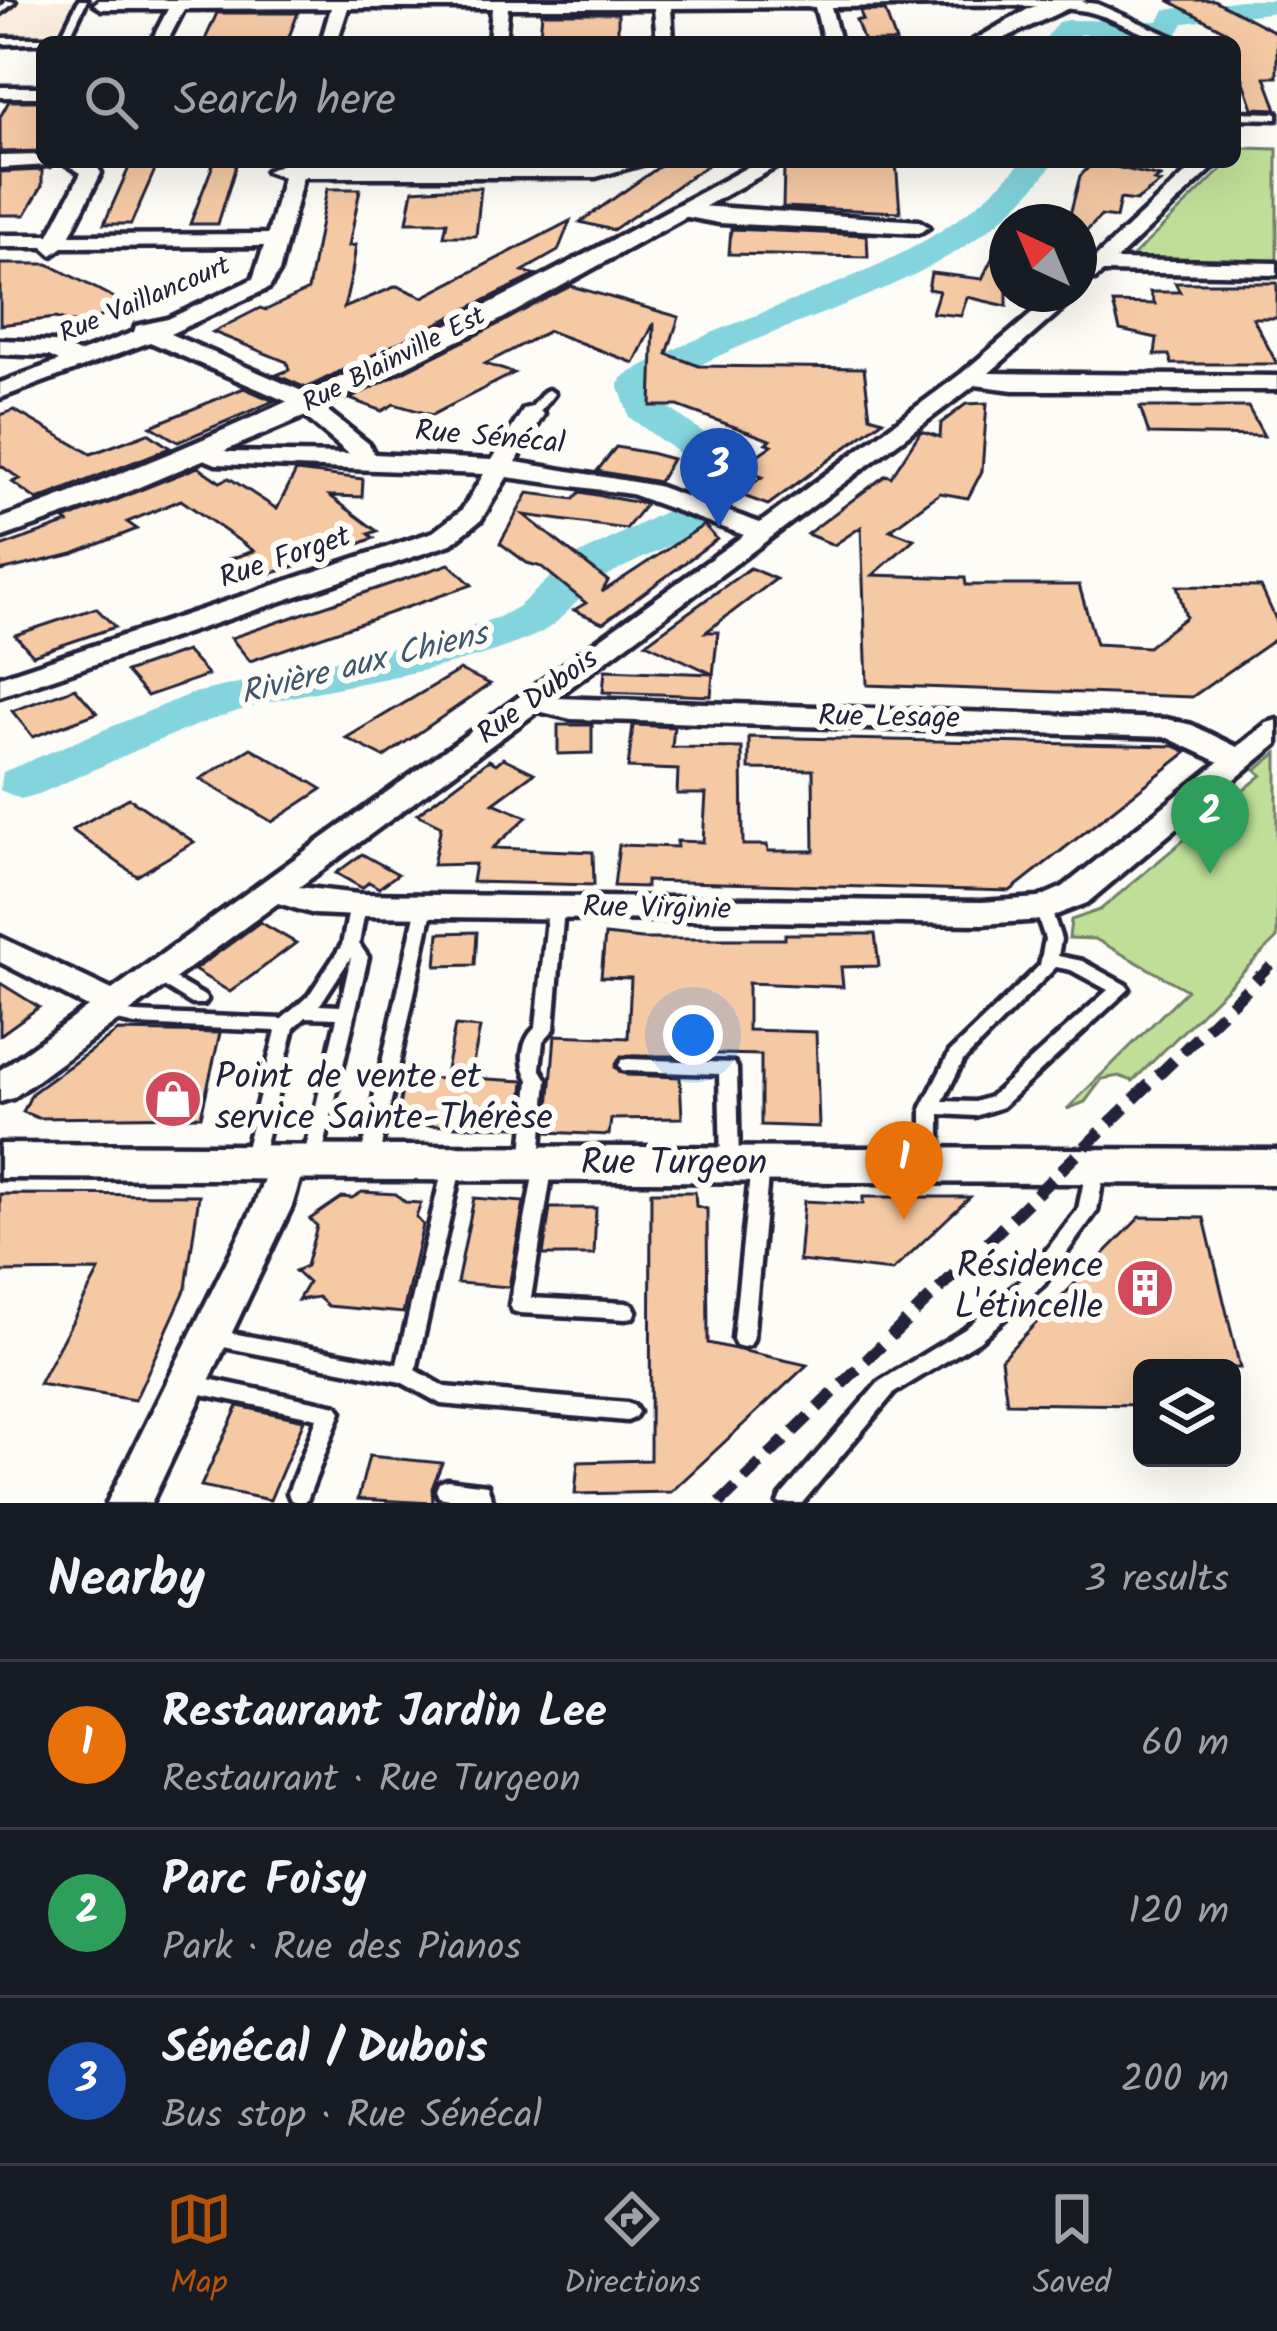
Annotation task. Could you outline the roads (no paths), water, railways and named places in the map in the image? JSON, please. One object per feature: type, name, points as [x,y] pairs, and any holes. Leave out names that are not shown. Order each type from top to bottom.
[{"type":"street","points":[[821,1],[830,36]]},
{"type":"street","points":[[331,36],[341,2]]},
{"type":"street","points":[[498,36],[501,2]]},
{"type":"street","points":[[662,2],[665,36]]},
{"type":"street","points":[[981,2],[989,36]]},
{"type":"street","points":[[991,36],[1070,2]]},
{"type":"street","points":[[102,4],[1070,2],[1162,36]]},
{"type":"street","points":[[162,36],[179,3]]},
{"type":"street","points":[[0,92],[36,92]]},
{"type":"street","points":[[0,162],[36,161]]},
{"type":"street","points":[[54,245],[91,173],[88,168]]},
{"type":"street","name":"Rue Vaillancourt","points":[[0,391],[60,362],[261,283],[265,244],[286,168]]},
{"type":"street","points":[[348,168],[596,172],[613,168]]},
{"type":"street","name":"Rue Blainville Est","points":[[0,529],[206,451],[308,405],[763,168]]},
{"type":"street","points":[[1098,266],[1203,168]]},
{"type":"street","points":[[684,211],[719,217],[919,227]]},
{"type":"street","points":[[0,245],[265,244]]},
{"type":"street","points":[[1098,266],[1277,269]]},
{"type":"street","name":"Rue Dubois","points":[[0,1089],[762,533],[970,378],[1047,312]]},
{"type":"street","points":[[144,330],[308,405],[364,452],[364,462]]},
{"type":"street","points":[[0,347],[45,347],[60,362]]},
{"type":"street","points":[[0,359],[60,362]]},
{"type":"street","name":"Rue Vaillancourt","points":[[0,377],[60,362]]},
{"type":"street","points":[[970,378],[1046,384],[1277,383]]},
{"type":"street","name":"Rue Forget","points":[[0,688],[434,541],[467,520],[540,404]]},
{"type":"street","name":"Rue Sénécal","points":[[206,451],[225,459],[499,467],[630,487],[762,533]]},
{"type":"street","name":"Rue Lesage","points":[[532,701],[571,710],[1166,728],[1240,760]]},
{"type":"street","points":[[1043,909],[1086,887],[1277,729]]},
{"type":"street","name":"Rue Virginie","points":[[272,890],[314,902],[358,905],[982,913],[1043,909]]},
{"type":"street","points":[[0,948],[113,1006]]},
{"type":"street","name":"Rue Turgeon","points":[[0,1161],[1277,1167]]},
{"type":"street","points":[[129,1503],[273,1206],[283,1163]]},
{"type":"lane","points":[[0,12],[11,2],[8,0]]},
{"type":"lane","points":[[65,36],[83,0]]},
{"type":"lane","points":[[0,41],[36,40]]},
{"type":"lane","points":[[1241,116],[1277,116]]},
{"type":"lane","points":[[113,1006],[123,1017],[135,1019],[286,1025],[304,1011],[350,945],[358,905]]},
{"type":"lane","points":[[368,1164],[425,906]]},
{"type":"lane","points":[[556,908],[545,1029],[534,1039],[532,1053],[531,1068],[538,1080],[537,1164],[520,1305],[626,1310]]},
{"type":"lane","points":[[931,1164],[931,1107],[956,1057],[1037,980],[1050,960],[1053,939],[1043,909]]},
{"type":"lane","points":[[283,1163],[347,1012],[360,957],[350,945]]},
{"type":"lane","points":[[931,1107],[975,1108],[996,1102],[1120,989],[1076,965],[1050,960]]},
{"type":"lane","points":[[156,974],[198,1000]]},
{"type":"lane","points":[[304,1011],[347,1012]]},
{"type":"lane","points":[[283,1163],[286,1025]]},
{"type":"lane","points":[[628,1065],[728,1068],[745,1165],[743,1339]]},
{"type":"lane","points":[[405,1373],[453,1163]]},
{"type":"lane","points":[[789,1503],[887,1387],[972,1335],[1037,1278],[1087,1210],[1096,1166]]},
{"type":"lane","points":[[210,1337],[405,1373],[441,1395],[627,1412]]},
{"type":"lane","points":[[187,1383],[330,1412],[299,1493]]},
{"type":"lane","points":[[447,1490],[479,1492],[482,1503]]},
{"type":"waterway","name":"Rivière aux Chiens","points":[[1062,36],[1068,28],[1080,26],[1166,30],[1175,16],[1277,4]]},
{"type":"waterway","name":"Rivière aux Chiens","points":[[21,783],[208,705],[446,649],[526,622],[586,569],[694,514],[721,482],[720,464],[643,408],[638,384],[694,351],[927,256],[1007,199],[1033,168]]},
{"type":"railway","points":[[1261,975],[1277,959]]},
{"type":"railway","points":[[720,1503],[1261,975]]},
{"type":"railway","points":[[1258,978],[1261,975]]},
{"type":"place","name":"Sénécal / Dubois","points":[[719,527]]},
{"type":"place","name":"Parc Foisy","points":[[1210,874]]},
{"type":"place","name":"Point de vente et service Sainte-Thérèse","points":[[173,1099]]},
{"type":"place","name":"Restaurant Jardin Lee","points":[[904,1220]]},
{"type":"place","name":"Résidence L'étincelle","points":[[1145,1288]]}]
